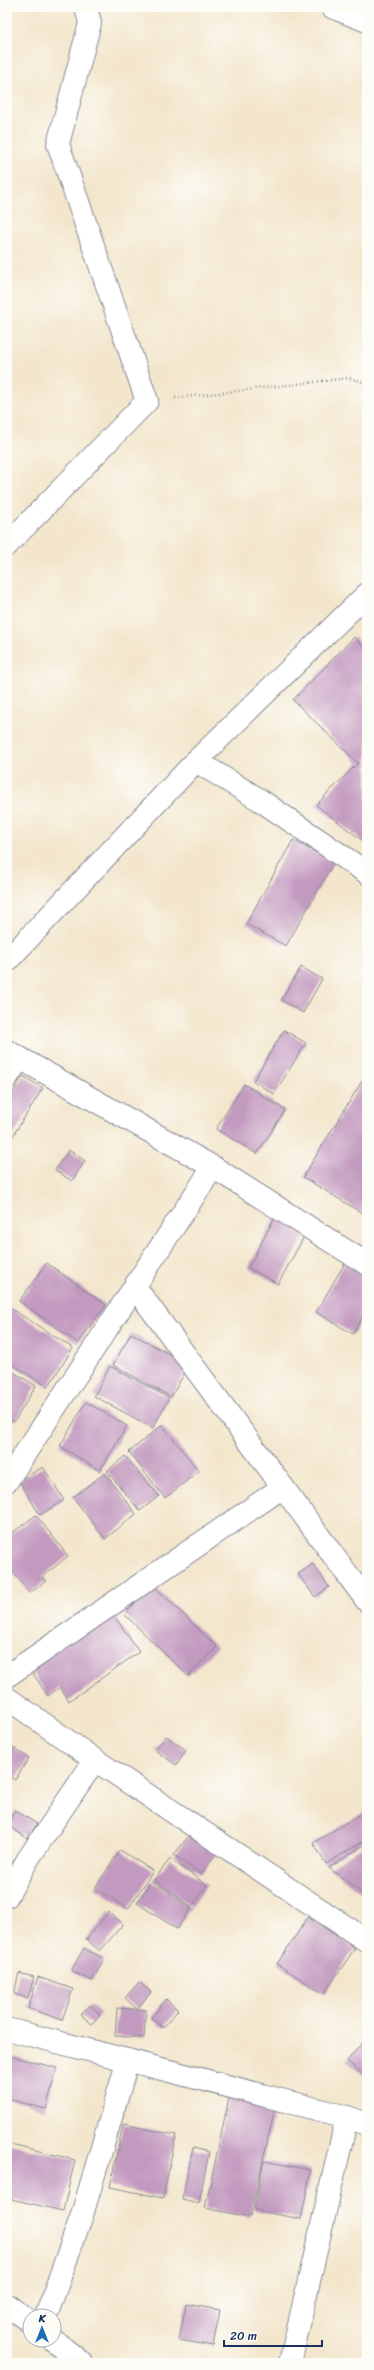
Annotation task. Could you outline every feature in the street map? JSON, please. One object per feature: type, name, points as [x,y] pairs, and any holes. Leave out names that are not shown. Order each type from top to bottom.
[{"type":"street","points":[[7,545],[147,401],[58,144],[90,23],[86,7]]},
{"type":"street","points":[[332,7],[367,21]]},
{"type":"street","points":[[7,961],[196,761],[367,594]]},
{"type":"street","points":[[196,761],[260,800],[367,873]]},
{"type":"street","points":[[7,1077],[13,1054],[213,1167],[367,1264]]},
{"type":"street","points":[[7,1481],[213,1167]]},
{"type":"street","points":[[135,1287],[367,1601]]},
{"type":"street","points":[[7,1676],[283,1487]]},
{"type":"street","points":[[7,1698],[95,1760],[367,1941]]},
{"type":"street","points":[[7,1896],[28,1859],[95,1760]]},
{"type":"street","points":[[7,2029],[357,2120],[290,2363]]},
{"type":"street","points":[[49,2308],[82,2215],[128,2060]]},
{"type":"street","points":[[7,2305],[22,2316]]},
{"type":"street","points":[[62,2347],[82,2363]]},
{"type":"path","points":[[147,401],[348,378],[367,383]]},
{"type":"building","points":[[354,637],[367,650],[367,844],[316,805],[358,763],[293,700]]},
{"type":"building","points":[[293,840],[334,862],[286,946],[246,924]]},
{"type":"building","points":[[301,967],[322,979],[303,1013],[281,1000]]},
{"type":"building","points":[[284,1030],[306,1043],[274,1094],[253,1081]]},
{"type":"building","points":[[367,1073],[367,1216],[303,1177]]},
{"type":"building","points":[[23,1076],[43,1088],[12,1137],[7,1134],[7,1101]]},
{"type":"building","points":[[244,1084],[285,1110],[257,1154],[216,1129]]},
{"type":"building","points":[[69,1150],[85,1161],[72,1181],[55,1170]]},
{"type":"building","points":[[275,1217],[306,1233],[278,1284],[248,1268]]},
{"type":"building","points":[[47,1263],[106,1305],[78,1343],[19,1301]]},
{"type":"building","points":[[345,1263],[367,1276],[367,1309],[353,1334],[316,1312]]},
{"type":"building","points":[[10,1308],[73,1348],[48,1387],[7,1361],[7,1313]]},
{"type":"building","points":[[131,1333],[189,1365],[171,1397],[113,1365]]},
{"type":"building","points":[[110,1366],[169,1398],[153,1428],[94,1396]]},
{"type":"building","points":[[7,1368],[36,1386],[14,1422],[7,1417]]},
{"type":"building","points":[[86,1402],[127,1426],[100,1471],[60,1446]]},
{"type":"building","points":[[162,1425],[199,1471],[165,1498],[129,1452]]},
{"type":"building","points":[[125,1456],[159,1496],[140,1511],[107,1471]]},
{"type":"building","points":[[43,1467],[64,1500],[40,1515],[19,1481]]},
{"type":"building","points":[[105,1473],[136,1514],[105,1539],[73,1497]]},
{"type":"building","points":[[36,1515],[68,1556],[42,1577],[46,1581],[30,1593],[7,1565],[7,1537]]},
{"type":"building","points":[[313,1564],[329,1587],[315,1597],[298,1574]]},
{"type":"building","points":[[153,1585],[217,1647],[188,1676],[124,1614]]},
{"type":"building","points":[[111,1611],[139,1652],[69,1701],[60,1687],[48,1696],[30,1669]]},
{"type":"building","points":[[166,1736],[186,1750],[176,1765],[155,1750]]},
{"type":"building","points":[[7,1744],[29,1758],[15,1780],[7,1775]]},
{"type":"building","points":[[15,1810],[37,1824],[28,1839],[7,1825]]},
{"type":"building","points":[[367,1810],[367,1839],[326,1864],[313,1843]]},
{"type":"building","points":[[190,1834],[217,1853],[201,1874],[174,1855]]},
{"type":"building","points":[[367,1843],[367,1897],[329,1868]]},
{"type":"building","points":[[120,1850],[153,1871],[128,1909],[95,1888]]},
{"type":"building","points":[[170,1859],[207,1885],[192,1907],[154,1880]]},
{"type":"building","points":[[151,1881],[191,1908],[177,1929],[137,1903]]},
{"type":"building","points":[[109,1912],[123,1924],[100,1951],[86,1939]]},
{"type":"building","points":[[308,1917],[355,1948],[324,1994],[277,1964]]},
{"type":"building","points":[[84,1948],[104,1959],[92,1981],[71,1971]]},
{"type":"building","points":[[19,1973],[34,1977],[28,1998],[14,1994]]},
{"type":"building","points":[[38,1977],[73,1989],[62,2020],[28,2008]]},
{"type":"building","points":[[139,1982],[151,1992],[137,2009],[125,1998]]},
{"type":"building","points":[[166,1999],[178,2010],[163,2028],[151,2018]]},
{"type":"building","points":[[90,2005],[100,2014],[92,2024],[81,2015]]},
{"type":"building","points":[[117,2008],[146,2010],[144,2038],[115,2036]]},
{"type":"building","points":[[367,2037],[367,2078],[347,2061]]},
{"type":"building","points":[[10,2056],[57,2068],[46,2109],[7,2099],[7,2066]]},
{"type":"building","points":[[229,2098],[275,2108],[250,2217],[205,2208]]},
{"type":"building","points":[[123,2124],[176,2135],[163,2198],[110,2187]]},
{"type":"building","points":[[7,2143],[75,2160],[63,2211],[7,2198]]},
{"type":"building","points":[[193,2148],[209,2152],[199,2203],[182,2199]]},
{"type":"building","points":[[264,2161],[311,2170],[301,2219],[254,2210]]},
{"type":"building","points":[[186,2304],[220,2310],[213,2346],[179,2340]]}]
